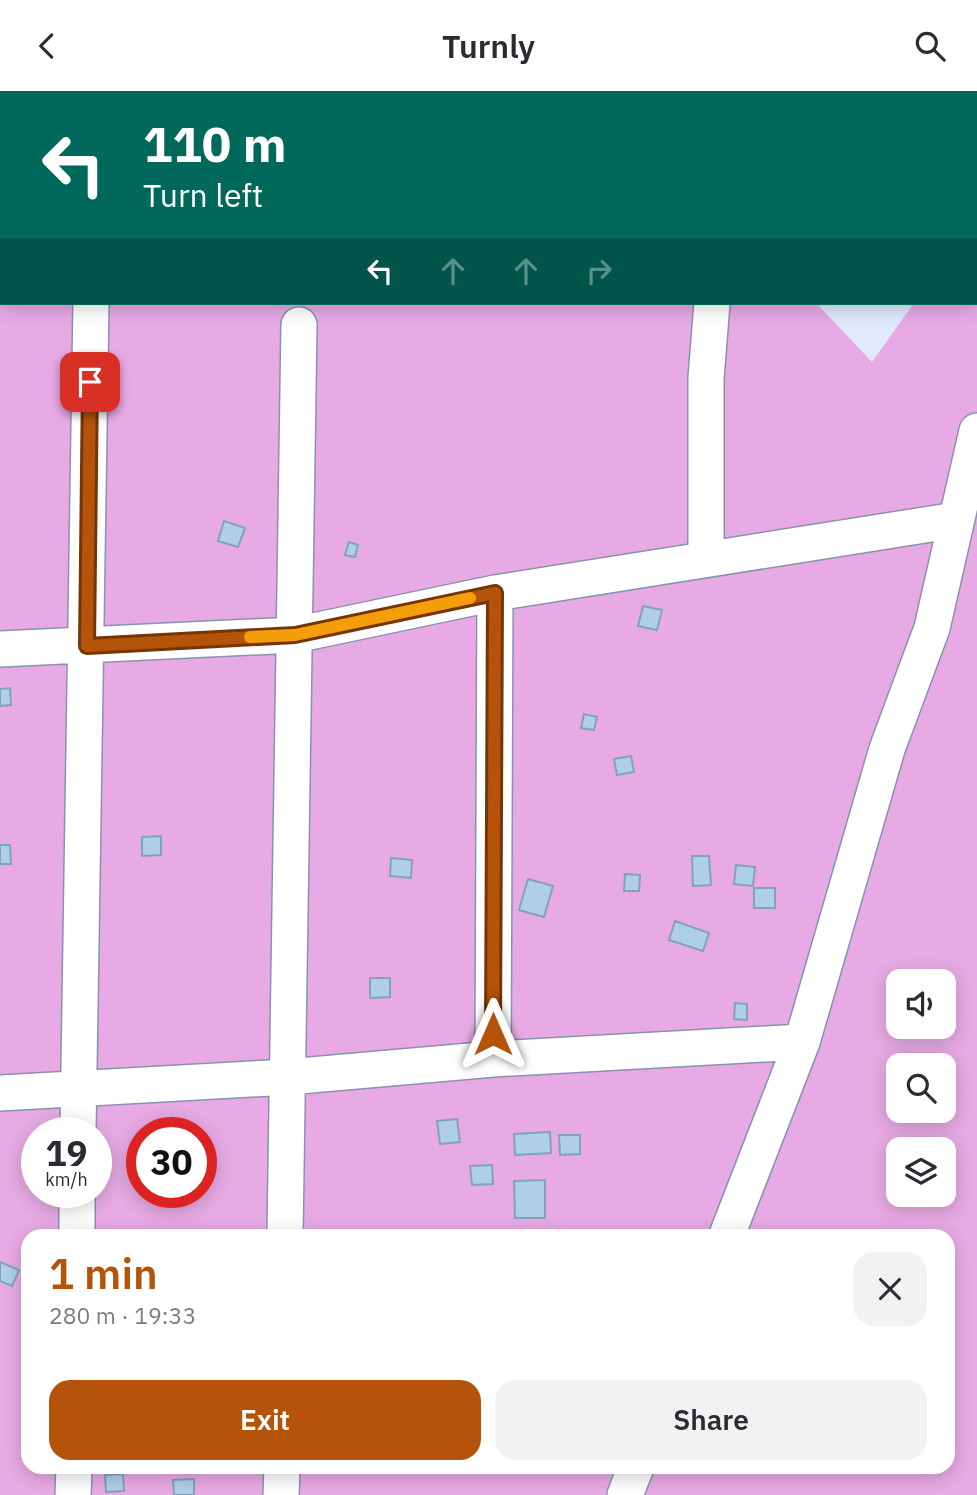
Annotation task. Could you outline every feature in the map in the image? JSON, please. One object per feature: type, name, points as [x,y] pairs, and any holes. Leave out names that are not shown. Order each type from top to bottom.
[{"type":"street","points":[[78,1117],[91,305]]},
{"type":"street","points":[[706,559],[706,378],[712,305]]},
{"type":"street","points":[[285,1229],[299,325]]},
{"type":"street","points":[[729,1229],[802,1042],[887,749],[932,628],[977,431]]},
{"type":"street","points":[[0,649],[295,635],[495,593],[956,520]]},
{"type":"street","points":[[494,1059],[495,593]]},
{"type":"street","points":[[0,1093],[288,1077],[494,1059],[802,1042]]},
{"type":"street","points":[[77,1208],[77,1229]]},
{"type":"street","points":[[73,1495],[74,1474]]},
{"type":"street","points":[[281,1495],[282,1474]]},
{"type":"street","points":[[625,1495],[633,1474]]},
{"type":"shaded area","points":[[0,305],[818,305],[872,362],[913,305],[977,305],[977,1495],[0,1495]]},
{"type":"building","points":[[224,521],[245,528],[238,547],[218,541]]},
{"type":"building","points":[[349,542],[358,545],[355,557],[345,555]]},
{"type":"building","points":[[643,606],[662,610],[657,630],[638,626]]},
{"type":"building","points":[[10,688],[11,705],[0,706],[0,689]]},
{"type":"building","points":[[584,714],[597,717],[594,730],[581,728]]},
{"type":"building","points":[[631,756],[634,772],[617,775],[614,759]]},
{"type":"building","points":[[161,836],[161,855],[142,856],[142,837]]},
{"type":"building","points":[[0,845],[10,845],[11,864],[0,864]]},
{"type":"building","points":[[692,856],[709,856],[711,885],[693,886]]},
{"type":"building","points":[[391,858],[412,860],[411,878],[390,876]]},
{"type":"building","points":[[736,865],[755,867],[753,886],[734,884]]},
{"type":"building","points":[[625,874],[640,875],[639,891],[624,891]]},
{"type":"building","points":[[528,879],[553,886],[544,917],[519,910]]},
{"type":"building","points":[[754,888],[775,888],[775,908],[754,908]]},
{"type":"building","points":[[675,921],[709,933],[703,951],[669,940]]},
{"type":"building","points":[[370,978],[390,978],[390,997],[370,998]]},
{"type":"building","points":[[735,1003],[747,1004],[747,1020],[734,1019]]},
{"type":"building","points":[[457,1119],[460,1142],[440,1144],[437,1121]]},
{"type":"building","points":[[550,1132],[551,1153],[515,1155],[514,1134]]},
{"type":"building","points":[[559,1135],[580,1135],[580,1154],[560,1155]]},
{"type":"building","points":[[492,1165],[493,1184],[472,1185],[470,1166]]},
{"type":"building","points":[[545,1180],[545,1218],[515,1218],[514,1181]]},
{"type":"building","points":[[0,1262],[19,1270],[12,1286],[0,1281]]},
{"type":"building","points":[[123,1474],[124,1491],[106,1492],[105,1475]]},
{"type":"building","points":[[194,1479],[194,1495],[174,1495],[173,1480]]},
{"type":"slow traffic","points":[[250,637],[295,635],[470,598]]},
{"type":"route","points":[[90,382],[87,646],[295,635],[495,593],[493,1034]]}]
